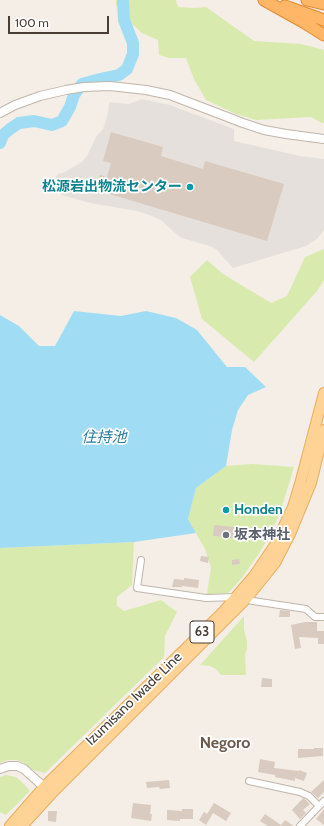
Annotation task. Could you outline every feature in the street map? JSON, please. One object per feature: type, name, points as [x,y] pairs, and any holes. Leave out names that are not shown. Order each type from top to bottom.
[{"type":"highway","points":[[264,0],[324,35]]},
{"type":"highway","points":[[269,0],[321,18]]},
{"type":"highway","points":[[286,0],[321,18]]},
{"type":"highway","points":[[307,0],[324,4]]},
{"type":"main road","name":"Izumisano Iwade Line","points":[[10,826],[44,788],[224,611],[254,576],[275,545],[293,507],[324,393]]},
{"type":"main road","name":"Izumisano Iwade Line","points":[[22,826],[53,792],[246,600],[275,563],[290,534],[311,483],[324,430]]},
{"type":"street","points":[[0,113],[15,105],[40,96],[84,87],[110,86],[146,90],[170,95],[264,130],[324,139]]},
{"type":"street","points":[[141,560],[137,588],[206,598],[236,597],[246,600],[306,609],[315,617],[324,617]]},
{"type":"street","points":[[0,769],[8,766],[17,766],[24,770],[44,788]]},
{"type":"street","points":[[249,781],[300,792],[309,796],[318,806]]},
{"type":"street","points":[[300,826],[324,800]]},
{"type":"shaded area","points":[[142,99],[170,105],[234,129],[234,141],[300,156],[324,159],[324,230],[317,239],[306,246],[233,268],[216,249],[182,238],[162,221],[152,216],[137,211],[90,203],[62,195],[56,191],[54,185],[58,174],[65,172],[82,162],[87,156],[96,137],[103,129],[108,114],[109,102],[129,104]]},
{"type":"green space","points":[[116,0],[176,0],[178,7],[206,7],[254,41],[301,44],[324,50],[324,123],[311,117],[256,120],[236,114],[206,100],[194,79],[186,58],[169,58],[159,55],[158,40],[142,33],[131,23],[116,5]]},
{"type":"green space","points":[[324,249],[324,280],[317,291],[254,362],[202,319],[190,277],[207,260],[223,274],[271,303],[287,296],[305,257]]},
{"type":"green space","points":[[252,464],[294,467],[280,513],[270,535],[241,579],[228,593],[207,594],[211,567],[205,549],[188,519],[196,488],[226,466]]},
{"type":"green space","points":[[134,542],[132,585],[117,597],[117,606],[124,611],[161,600],[177,612],[165,636],[164,657],[45,773],[30,769],[24,763],[17,760],[7,760],[0,763],[0,548]]},
{"type":"green space","points":[[244,616],[244,629],[247,642],[245,654],[246,675],[221,675],[216,669],[210,666],[200,665]]},
{"type":"green space","points":[[6,775],[16,777],[30,791],[6,815],[0,812],[0,777]]},
{"type":"water","name":"住持池","points":[[74,311],[121,316],[146,311],[176,318],[197,330],[227,367],[245,367],[266,387],[248,395],[238,410],[232,430],[226,466],[196,488],[188,519],[196,533],[134,542],[0,548],[0,315],[19,326],[39,346],[55,346]]},
{"type":"building","name":"松源岩出物流センター","points":[[111,132],[163,147],[161,156],[203,169],[205,161],[284,184],[267,241],[96,190],[100,175],[107,177],[111,163],[103,161]]},
{"type":"building","name":"Honden","points":[[222,506],[230,507],[229,515],[222,514]]},
{"type":"building","points":[[214,525],[234,527],[233,538],[213,536]]},
{"type":"building","points":[[201,556],[209,557],[208,563],[200,561]]},
{"type":"building","points":[[239,559],[240,564],[232,565],[232,560]]},
{"type":"building","points":[[184,578],[199,580],[198,588],[182,586],[172,587],[174,579],[184,580]]},
{"type":"building","points":[[280,610],[290,611],[290,617],[279,617]]},
{"type":"building","points":[[305,622],[317,622],[317,631],[324,631],[324,644],[318,644],[318,638],[299,637],[301,648],[295,649],[291,625]]},
{"type":"building","points":[[262,678],[272,679],[272,687],[261,687]]},
{"type":"building","points":[[323,748],[323,756],[298,758],[298,749]]},
{"type":"building","points":[[260,759],[275,762],[274,768],[299,770],[307,773],[304,781],[295,778],[295,781],[258,772]]},
{"type":"building","points":[[169,780],[170,788],[147,788],[146,782]]},
{"type":"building","points":[[324,780],[324,792],[318,798],[311,792]]},
{"type":"building","points":[[303,798],[310,804],[303,810],[306,813],[300,819],[292,810]]},
{"type":"building","points":[[133,803],[151,805],[151,821],[131,818]]},
{"type":"building","points":[[214,803],[231,813],[226,821],[213,813],[206,825],[199,820],[204,812],[207,814]]},
{"type":"building","points":[[182,809],[193,809],[193,819],[180,819],[180,821],[167,820],[167,810],[182,811]]},
{"type":"building","points":[[324,809],[324,825],[316,819]]},
{"type":"building","points":[[48,811],[57,811],[56,822],[48,821]]},
{"type":"building","points":[[265,814],[281,825],[285,820],[294,826],[268,826],[260,821]]},
{"type":"waterway","points":[[0,143],[3,135],[19,123],[34,121],[52,125],[62,121],[70,107],[74,95],[82,84],[119,75],[127,69],[133,54],[133,43],[124,20],[123,0]]},
{"type":"place","name":"松源岩出物流センター","points":[[190,187]]},
{"type":"place","name":"Honden","points":[[226,510]]},
{"type":"place","name":"坂本神社","points":[[226,535]]},
{"type":"district","name":"Negoro","points":[[225,743]]}]
